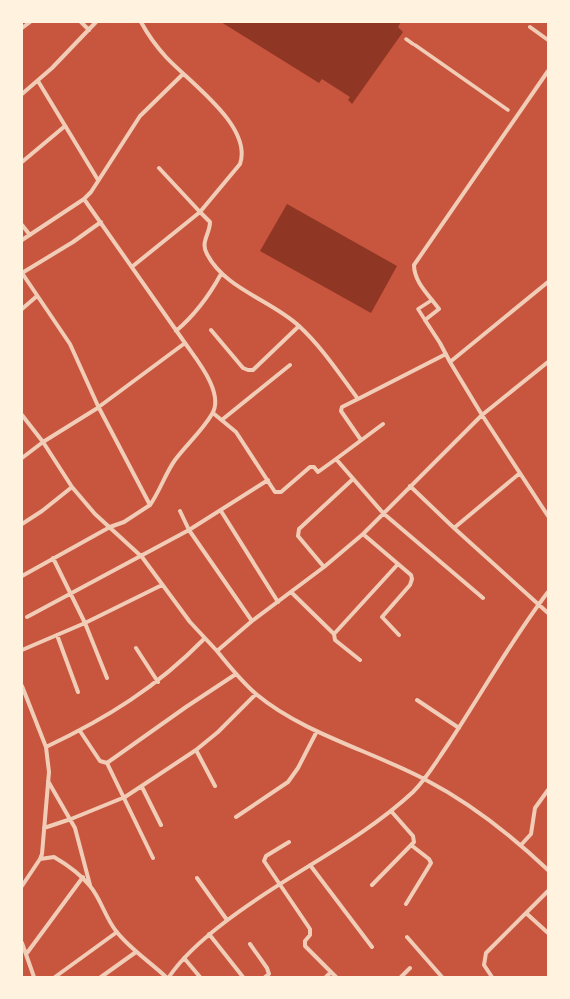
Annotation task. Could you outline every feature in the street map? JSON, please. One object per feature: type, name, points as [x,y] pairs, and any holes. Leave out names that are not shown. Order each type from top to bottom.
[{"type":"street","points":[[22,28],[30,22]]},
{"type":"street","points":[[81,22],[89,30]]},
{"type":"street","points":[[22,94],[38,82],[96,22]]},
{"type":"street","points":[[133,266],[200,212],[240,164],[242,150],[240,142],[228,120],[216,104],[183,74],[152,40],[141,22]]},
{"type":"street","points":[[530,27],[548,40]]},
{"type":"street","points":[[406,39],[508,110]]},
{"type":"street","points":[[424,320],[439,309],[421,286],[414,274],[414,265],[548,71]]},
{"type":"street","points":[[22,240],[84,199],[91,192],[140,116],[183,74]]},
{"type":"street","points":[[38,82],[98,180]]},
{"type":"street","points":[[513,114],[517,117]]},
{"type":"street","points":[[22,162],[65,126],[66,127]]},
{"type":"street","points":[[159,168],[210,222],[205,239],[206,253],[221,274],[283,313],[299,326],[314,342],[358,399]]},
{"type":"street","points":[[22,576],[110,527],[124,522],[150,505],[173,463],[213,412],[214,400],[212,388],[206,372],[176,331],[133,266],[84,199]]},
{"type":"street","points":[[101,222],[73,242],[22,273],[70,344],[98,406],[150,505]]},
{"type":"street","points":[[22,225],[30,235]]},
{"type":"street","points":[[176,331],[190,320],[209,296],[221,274]]},
{"type":"street","points":[[450,362],[548,282]]},
{"type":"street","points":[[22,309],[37,296]]},
{"type":"street","points":[[432,300],[418,309],[482,415],[548,516]]},
{"type":"street","points":[[212,330],[243,368],[253,370],[299,326]]},
{"type":"street","points":[[22,458],[43,442],[98,406],[185,342]]},
{"type":"street","points":[[361,440],[341,411],[342,407],[446,354]]},
{"type":"street","points":[[217,651],[252,621],[324,567],[363,534],[482,415],[548,362]]},
{"type":"street","points":[[223,419],[290,364]]},
{"type":"street","points":[[213,412],[223,419],[236,432],[276,492],[281,492],[310,467],[314,467],[318,472],[383,424]]},
{"type":"street","points":[[22,415],[43,442],[72,487],[95,514],[142,557],[204,639],[217,651],[236,674],[256,694],[317,731],[425,779],[489,819],[548,870]]},
{"type":"street","points":[[336,459],[383,513],[482,598]]},
{"type":"street","points":[[454,528],[520,473]]},
{"type":"street","points":[[324,567],[298,536],[298,529],[353,479]]},
{"type":"street","points":[[27,617],[142,557],[221,511],[268,480]]},
{"type":"street","points":[[410,486],[548,613]]},
{"type":"street","points":[[22,524],[72,487]]},
{"type":"street","points":[[180,511],[189,530],[252,621]]},
{"type":"street","points":[[221,511],[278,602]]},
{"type":"street","points":[[363,534],[411,575],[412,582],[382,617],[384,621],[399,635]]},
{"type":"street","points":[[53,558],[85,623],[107,678]]},
{"type":"street","points":[[334,634],[398,564]]},
{"type":"street","points":[[22,650],[85,623],[162,585]]},
{"type":"street","points":[[291,592],[334,634],[335,640],[360,660]]},
{"type":"street","points":[[169,977],[184,958],[227,920],[279,883],[310,865],[391,811],[425,779],[538,604],[548,592]]},
{"type":"street","points":[[57,635],[78,692]]},
{"type":"street","points":[[46,747],[113,713],[158,682],[182,662],[204,639]]},
{"type":"street","points":[[136,648],[158,682]]},
{"type":"street","points":[[107,763],[174,715],[236,674]]},
{"type":"street","points":[[22,686],[46,747],[48,760],[48,781],[40,859],[22,886]]},
{"type":"street","points":[[44,828],[71,819],[125,797],[142,787],[196,750],[223,727],[256,694]]},
{"type":"street","points":[[417,700],[459,728]]},
{"type":"street","points":[[80,731],[100,761],[107,763],[125,797],[153,858]]},
{"type":"street","points":[[236,818],[288,782],[298,768],[317,731]]},
{"type":"street","points":[[196,750],[215,786]]},
{"type":"street","points":[[48,781],[71,819],[90,886],[106,918],[136,952],[166,977]]},
{"type":"street","points":[[142,787],[161,825]]},
{"type":"street","points":[[521,846],[531,834],[535,808],[548,791]]},
{"type":"street","points":[[372,885],[414,842],[413,836],[391,811]]},
{"type":"street","points":[[289,842],[264,859],[310,929],[310,935],[305,941],[305,946],[336,977]]},
{"type":"street","points":[[406,904],[431,863],[429,859],[411,845]]},
{"type":"street","points":[[40,859],[54,857],[82,878],[90,886]]},
{"type":"street","points":[[310,865],[372,947]]},
{"type":"street","points":[[27,953],[86,874]]},
{"type":"street","points":[[196,878],[227,920]]},
{"type":"street","points":[[492,977],[484,965],[486,953],[548,891]]},
{"type":"street","points":[[526,913],[548,933]]},
{"type":"street","points":[[55,977],[117,932]]},
{"type":"street","points":[[210,934],[243,977]]},
{"type":"street","points":[[407,937],[442,977]]},
{"type":"street","points":[[22,943],[27,953],[34,977]]},
{"type":"street","points":[[250,944],[267,968],[269,974],[265,977]]},
{"type":"street","points":[[102,977],[136,952]]},
{"type":"street","points":[[184,958],[200,977]]},
{"type":"street","points":[[401,977],[410,968]]},
{"type":"street","points":[[326,977],[330,972]]},
{"type":"shaded area","points":[[221,22],[401,22],[398,27],[403,32],[352,104],[348,100],[350,97],[322,79],[319,83]]},
{"type":"shaded area","points":[[287,204],[397,266],[371,313],[260,251]]}]
